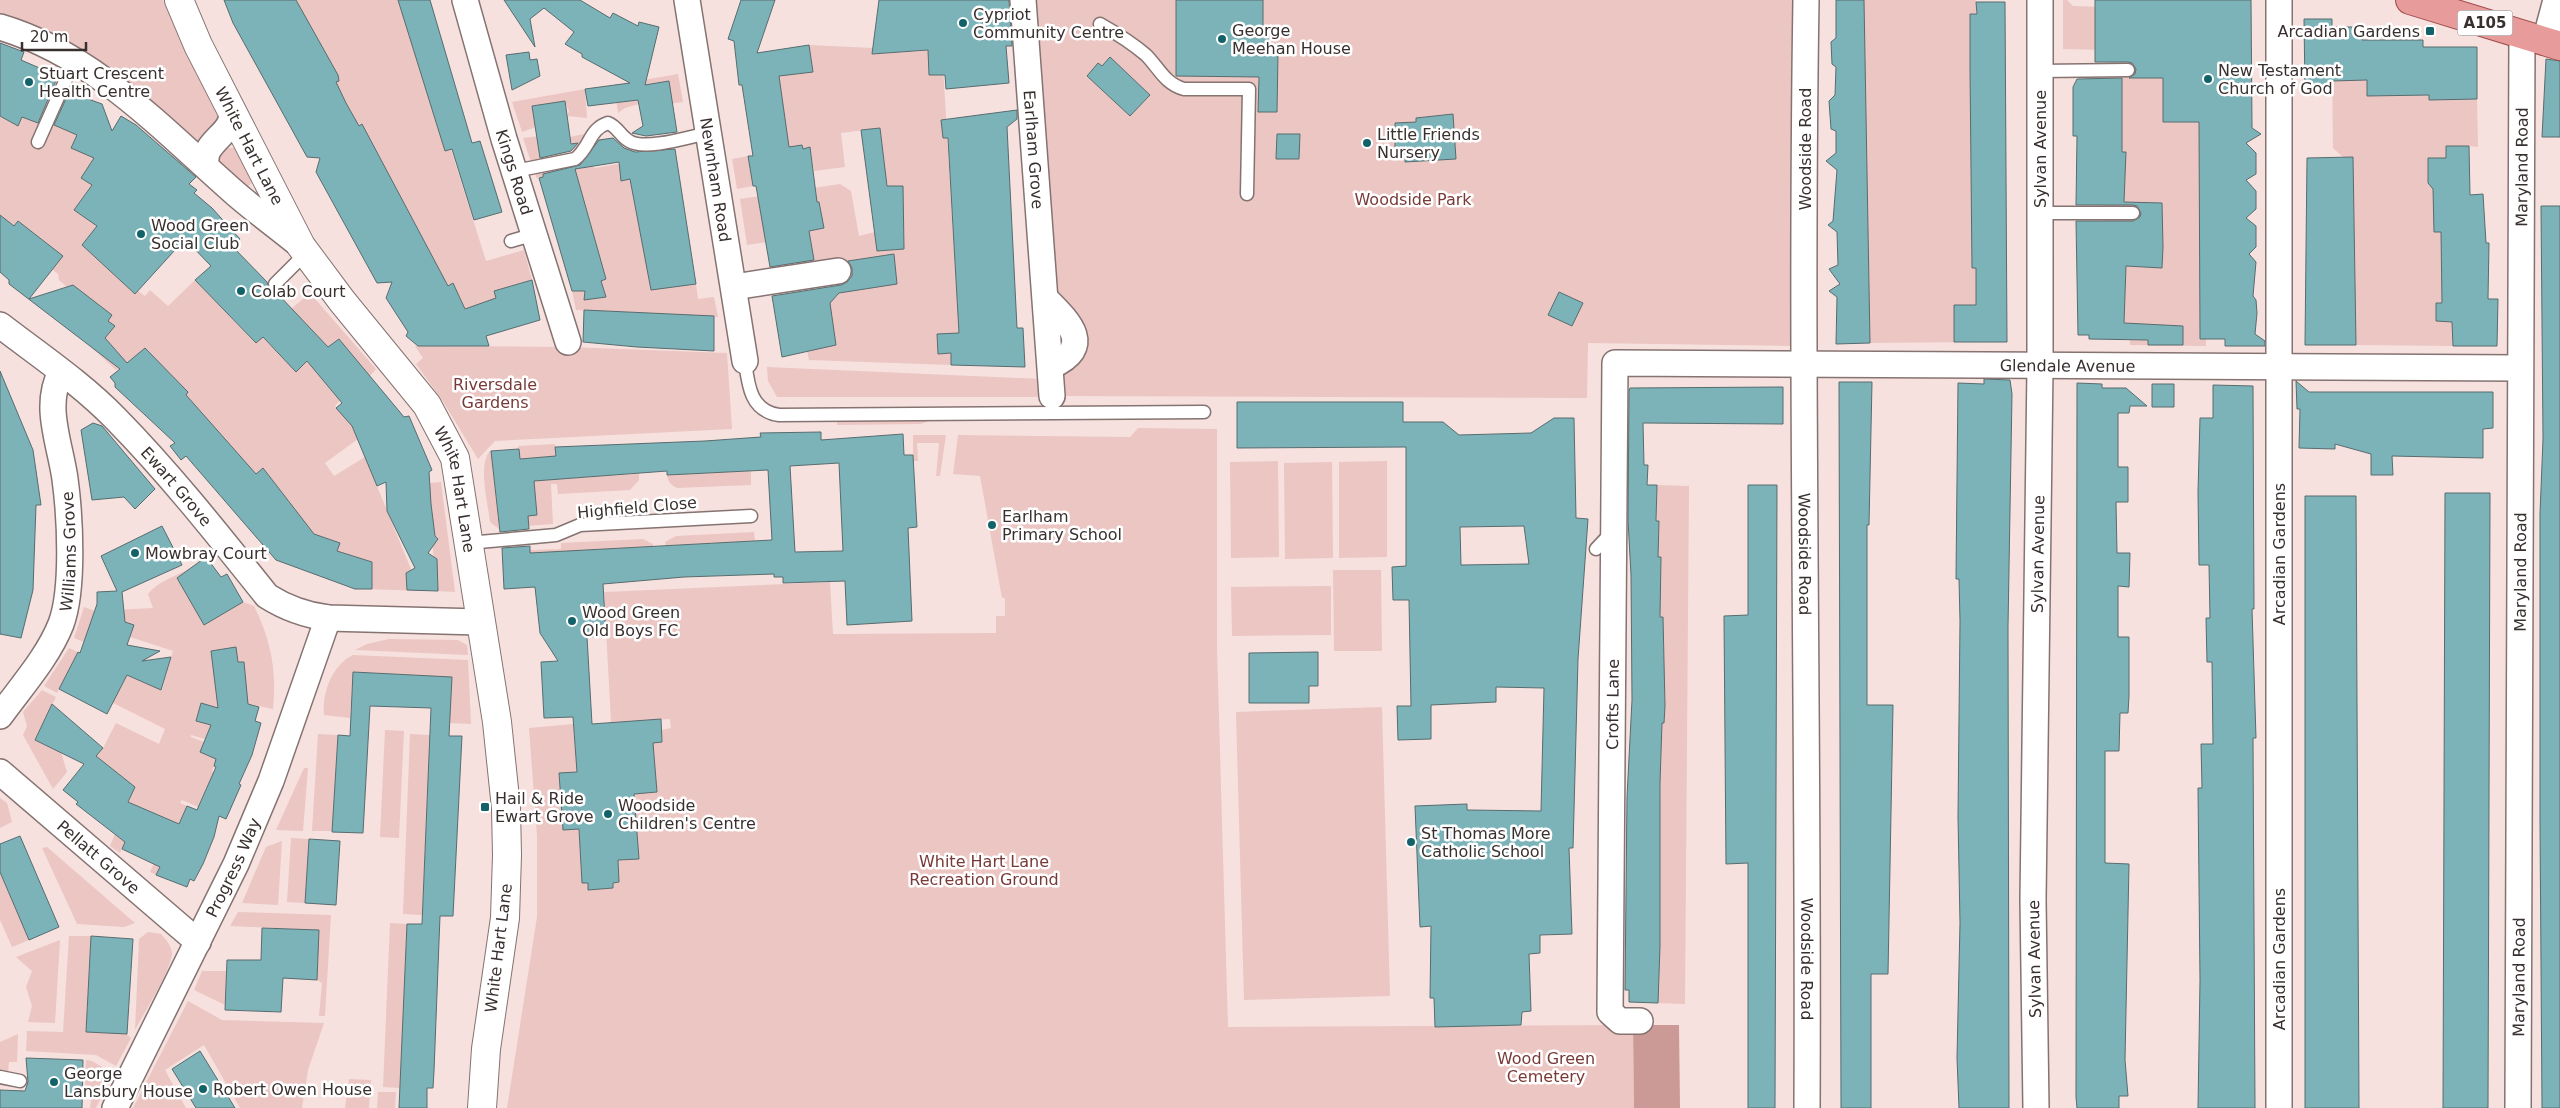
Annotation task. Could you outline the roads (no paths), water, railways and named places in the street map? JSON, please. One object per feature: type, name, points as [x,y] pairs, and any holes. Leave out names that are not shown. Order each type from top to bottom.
[{"type":"main road","name":"A105","points":[[2410,0],[2447,6],[2542,41]]},
{"type":"street","name":"White Hart Lane","points":[[179,0],[235,127],[262,170],[303,249],[427,405],[455,458],[497,722],[506,808],[505,918],[486,1049],[482,1108]]},
{"type":"street","name":"Kings Road","points":[[464,0],[568,342]]},
{"type":"street","name":"Newnham Road","points":[[687,0],[745,361]]},
{"type":"street","name":"Earlham Grove","points":[[1023,0],[1046,299],[1052,404]]},
{"type":"street","name":"Woodside Road","points":[[1806,0],[1803,364],[1807,640],[1807,1108]]},
{"type":"street","name":"Sylvan Avenue","points":[[2036,1108],[2033,900],[2040,367],[2040,0]]},
{"type":"street","name":"Arcadian Gardens","points":[[2279,0],[2279,1108]]},
{"type":"street","name":"Maryland Road","points":[[2518,1108],[2520,368],[2542,41],[2556,0]]},
{"type":"street","points":[[0,27],[54,47],[75,59],[201,155],[242,198],[303,249]]},
{"type":"street","points":[[201,155],[235,127]]},
{"type":"street","points":[[242,198],[257,194],[264,181],[262,170]]},
{"type":"street","points":[[734,287],[838,271]]},
{"type":"street","name":"Ewart Grove","points":[[0,325],[116,418],[204,517],[267,596],[295,611],[328,618],[480,622]]},
{"type":"street","name":"Glendale Avenue","points":[[1615,363],[2040,367],[2520,368]]},
{"type":"street","name":"Crofts Lane","points":[[1615,363],[1610,1012],[1620,1021],[1640,1021]]},
{"type":"street","name":"Williams Grove","points":[[0,716],[54,637],[64,610],[68,576],[68,503],[51,403],[53,386],[61,372]]},
{"type":"street","name":"Progress Way","points":[[115,1108],[236,864],[271,781],[328,618]]},
{"type":"street","name":"Pellatt Grove","points":[[0,772],[198,942]]},
{"type":"street","name":"White Hart Lane","points":[[467,1108],[486,1049]]},
{"type":"lane","points":[[1100,24],[1134,45],[1148,57],[1175,91],[1184,88],[1249,89],[1247,194]]},
{"type":"lane","points":[[38,142],[75,59]]},
{"type":"lane","points":[[2040,70],[2128,70]]},
{"type":"lane","points":[[515,171],[575,159],[581,154],[596,128],[608,123],[616,126],[629,141],[640,146],[708,133]]},
{"type":"lane","points":[[2040,213],[2133,213]]},
{"type":"lane","points":[[510,241],[535,234]]},
{"type":"lane","points":[[275,284],[303,249]]},
{"type":"lane","points":[[745,361],[751,395],[761,408],[772,414],[1052,404],[1204,412]]},
{"type":"lane","name":"Highfield Close","points":[[468,543],[556,535],[580,525],[751,516]]},
{"type":"lane","points":[[1596,549],[1615,529]]},
{"type":"lane","points":[[0,1077],[20,1081]]},
{"type":"place","name":"Cypriot Community Centre","points":[[963,23]]},
{"type":"place","name":"Arcadian Gardens","points":[[2430,31]]},
{"type":"place","name":"George Meehan House","points":[[1222,39]]},
{"type":"place","name":"New Testament Church of God","points":[[2208,79]]},
{"type":"place","name":"Stuart Crescent Health Centre","points":[[29,82]]},
{"type":"place","name":"Little Friends Nursery","points":[[1367,143]]},
{"type":"place","name":"Wood Green Social Club","points":[[141,234]]},
{"type":"place","name":"Colab Court","points":[[241,291]]},
{"type":"place","name":"Earlham Primary School","points":[[992,525]]},
{"type":"place","name":"Mowbray Court","points":[[135,553]]},
{"type":"place","name":"Wood Green Old Boys FC","points":[[572,621]]},
{"type":"place","name":"Hail & Ride Ewart Grove","points":[[485,807]]},
{"type":"place","name":"Woodside Children's Centre","points":[[608,814]]},
{"type":"place","name":"St Thomas More Catholic School","points":[[1411,842]]},
{"type":"place","name":"George Lansbury House","points":[[54,1082]]},
{"type":"place","name":"Robert Owen House","points":[[203,1089]]},
{"type":"park label","name":"Woodside Park","points":[[1413,199]]},
{"type":"park label","name":"Riversdale Gardens","points":[[495,393]]},
{"type":"park label","name":"White Hart Lane Recreation Ground","points":[[984,870]]},
{"type":"park label","name":"Wood Green Cemetery","points":[[1546,1067]]}]
